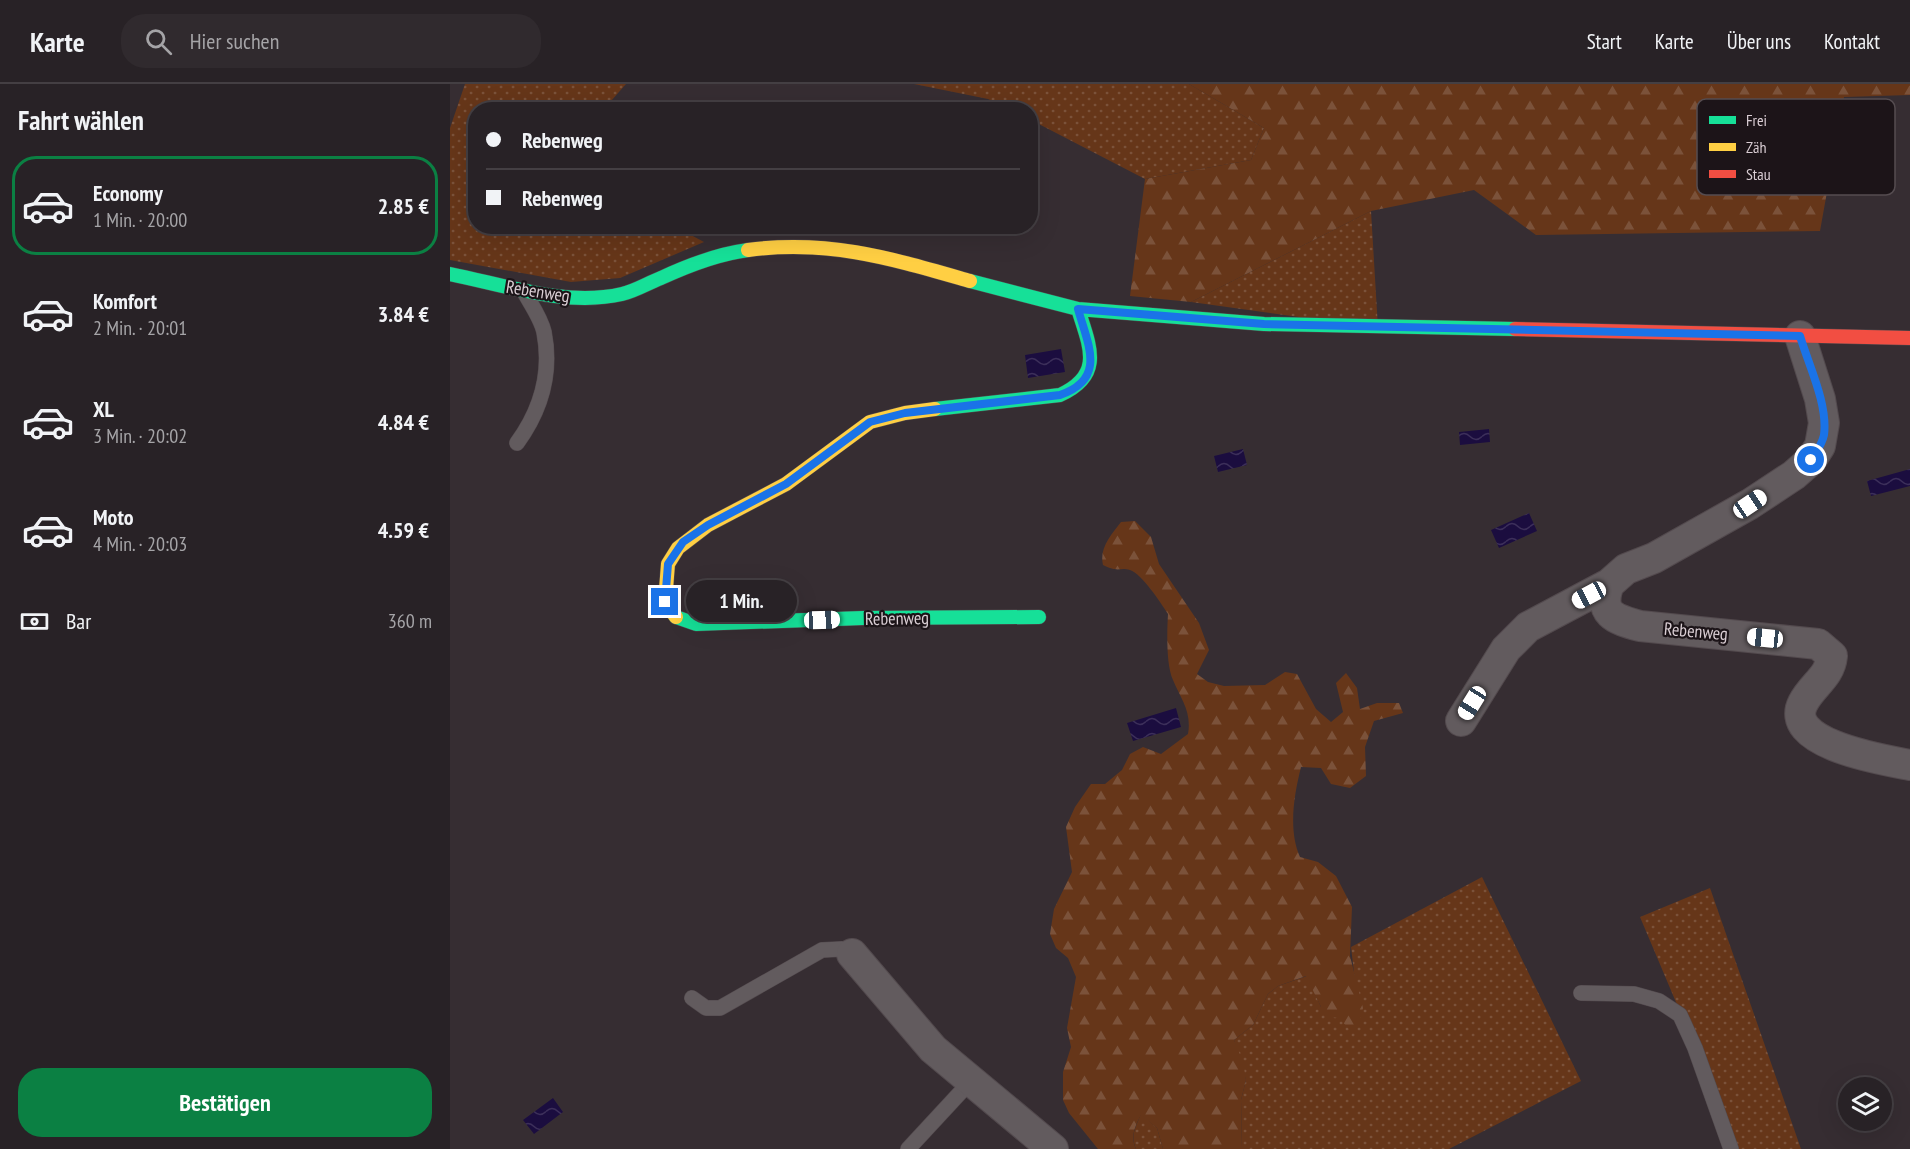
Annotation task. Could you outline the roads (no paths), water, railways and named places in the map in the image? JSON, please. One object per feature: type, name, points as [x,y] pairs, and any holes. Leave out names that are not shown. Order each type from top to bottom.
[{"type":"street","name":"Rebenweg","points":[[450,274],[567,298],[596,298],[624,294],[695,263],[727,253],[777,246],[821,246],[876,254],[1036,300],[1078,309],[1264,324],[1910,338]]},
{"type":"street","name":"Rebenweg","points":[[1039,616],[863,618],[696,624],[681,620],[669,612],[664,597],[665,579],[672,556],[690,537],[786,484],[876,418],[1060,395],[1080,386],[1088,376],[1091,365],[1078,309]]},
{"type":"street","points":[[1461,721],[1506,649],[1528,627],[1609,584],[1626,569],[1654,558],[1750,504],[1794,475],[1811,460],[1820,446],[1824,423],[1820,399],[1800,336]]},
{"type":"street","name":"Rebenweg","points":[[1609,584],[1604,597],[1605,606],[1611,615],[1640,626],[1818,644],[1832,656],[1831,665],[1800,709],[1800,719],[1804,728],[1825,742],[1863,755],[1910,765]]},
{"type":"street","points":[[852,954],[933,1049],[1053,1149]]},
{"type":"lane","points":[[517,443],[533,421],[543,397],[545,363],[544,331],[523,290]]},
{"type":"lane","points":[[692,998],[706,1008],[720,1008],[731,1004],[822,950],[842,949],[852,954]]},
{"type":"lane","points":[[1581,993],[1634,994],[1659,1001],[1680,1015],[1695,1048],[1731,1149]]},
{"type":"lane","points":[[908,1149],[971,1081]]},
{"type":"water","points":[[1061,349],[1065,372],[1028,378],[1025,355]]},
{"type":"water","points":[[1489,429],[1490,442],[1460,445],[1459,432]]},
{"type":"water","points":[[1243,449],[1247,465],[1218,472],[1214,456]]},
{"type":"water","points":[[1910,469],[1910,486],[1871,496],[1867,481]]},
{"type":"water","points":[[1529,513],[1537,531],[1499,548],[1491,530]]},
{"type":"water","points":[[1176,708],[1181,727],[1133,741],[1127,723]]},
{"type":"water","points":[[553,1098],[563,1112],[534,1134],[523,1120]]}]
